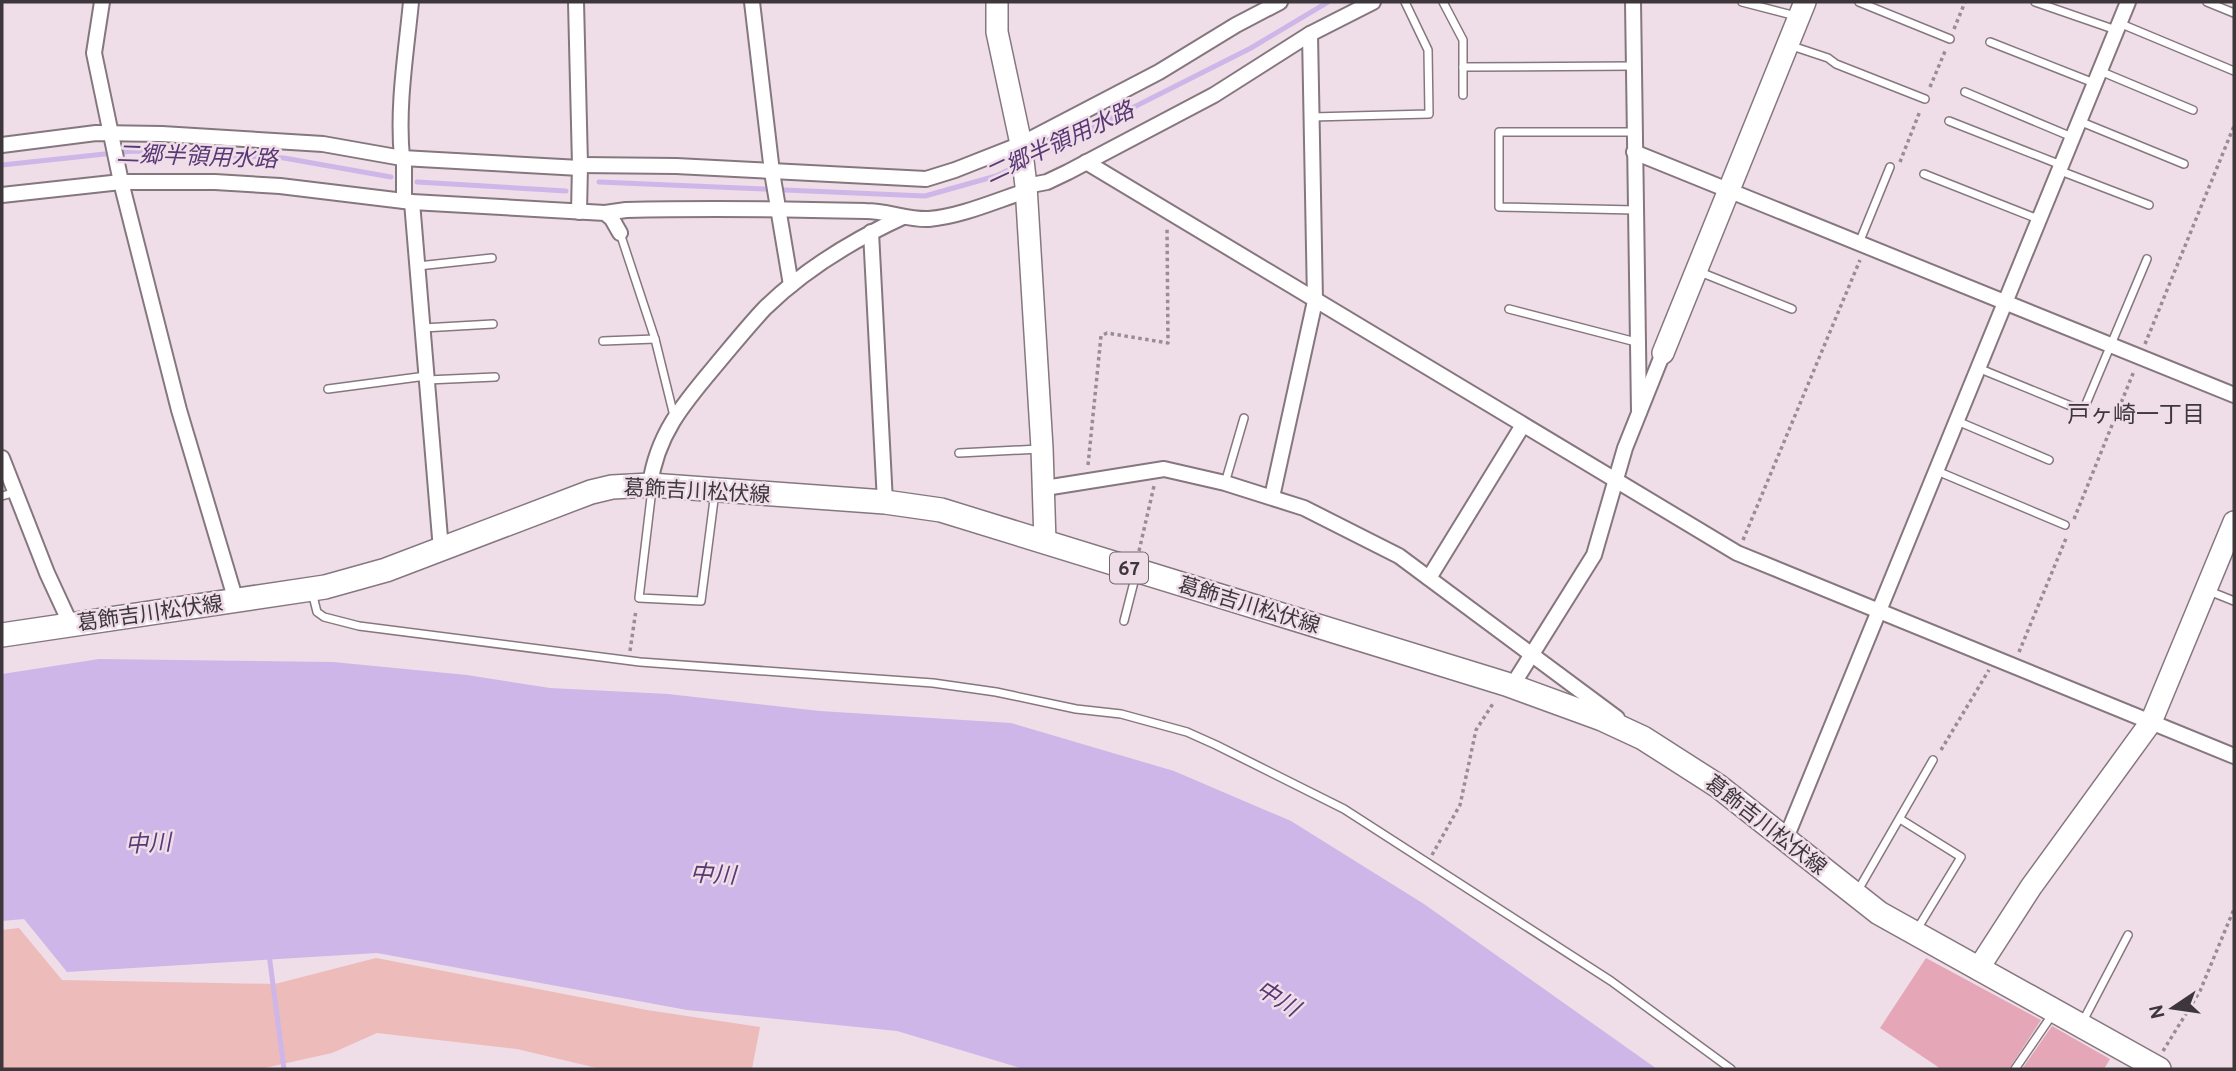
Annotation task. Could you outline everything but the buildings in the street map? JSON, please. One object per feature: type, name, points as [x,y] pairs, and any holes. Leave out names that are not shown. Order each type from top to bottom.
[{"type":"main road","name":"葛飾吉川松伏線","points":[[2,635],[311,589],[386,570],[591,492],[612,487],[652,485],[885,502],[941,510],[1509,685],[1602,719],[1643,738],[1718,786],[1855,895],[1914,935],[2157,1068]]},
{"type":"street","points":[[102,2],[94,53],[121,182],[179,410],[236,601]]},
{"type":"street","points":[[411,2],[401,86],[400,137],[418,266],[441,550]]},
{"type":"street","points":[[576,2],[579,212]]},
{"type":"street","points":[[752,2],[772,173],[791,285]]},
{"type":"street","points":[[997,2],[997,32],[1021,144],[1026,189],[1045,488],[1045,542]]},
{"type":"street","points":[[2,145],[55,137],[111,133],[323,144],[403,158],[580,167],[676,166],[926,179],[1021,144],[1147,78],[1280,2]]},
{"type":"street","points":[[2,195],[121,182],[215,182],[280,186],[408,201],[579,212],[778,209],[882,211],[903,217],[943,217],[1047,182],[1214,95],[1310,34],[1325,29],[1373,2]]},
{"type":"street","points":[[1633,2],[1639,412]]},
{"type":"street","points":[[1786,838],[2127,2]]},
{"type":"street","points":[[1509,685],[1594,555],[1615,480],[1639,412],[1802,10]]},
{"type":"street","points":[[1272,497],[1315,301],[1310,34]]},
{"type":"street","points":[[1634,152],[2234,395]]},
{"type":"street","points":[[1086,162],[1737,553],[2234,756]]},
{"type":"street","points":[[605,213],[620,233]]},
{"type":"street","points":[[652,485],[655,460],[674,416],[763,310],[791,285],[850,243],[903,217]]},
{"type":"street","points":[[871,232],[885,502]]},
{"type":"street","points":[[1429,578],[1523,425]]},
{"type":"street","points":[[2,458],[9,494],[71,625]]},
{"type":"street","points":[[1045,488],[1158,469],[1184,472],[1304,508],[1399,556],[1643,738]]},
{"type":"street","points":[[1978,969],[2031,887],[2151,722],[2234,522]]},
{"type":"lane","points":[[1311,117],[1429,114],[1428,50],[1405,2]]},
{"type":"lane","points":[[1443,2],[1462,40],[1463,95]]},
{"type":"lane","points":[[1742,2],[1802,10]]},
{"type":"lane","points":[[1859,2],[1950,39]]},
{"type":"lane","points":[[2035,2],[2117,27],[2234,71]]},
{"type":"lane","points":[[2207,2],[2234,13]]},
{"type":"lane","points":[[1990,42],[2193,110]]},
{"type":"lane","points":[[1788,45],[1828,58],[1836,64],[1925,99]]},
{"type":"lane","points":[[1463,67],[1634,66]]},
{"type":"lane","points":[[1965,92],[2072,137]]},
{"type":"lane","points":[[1949,121],[2149,205]]},
{"type":"lane","points":[[2078,121],[2184,164]]},
{"type":"lane","points":[[1634,132],[1500,132],[1499,207],[1635,210]]},
{"type":"lane","points":[[1863,244],[1890,167]]},
{"type":"lane","points":[[1924,174],[2038,219]]},
{"type":"lane","points":[[620,233],[655,339],[674,416]]},
{"type":"lane","points":[[418,266],[492,258]]},
{"type":"lane","points":[[1978,367],[2083,411],[2147,259]]},
{"type":"lane","points":[[1696,271],[1792,309]]},
{"type":"lane","points":[[1509,309],[1636,341]]},
{"type":"lane","points":[[422,328],[492,324]]},
{"type":"lane","points":[[603,341],[655,339]]},
{"type":"lane","points":[[328,388],[426,378],[495,377]]},
{"type":"lane","points":[[1225,483],[1244,418]]},
{"type":"lane","points":[[1956,421],[2049,460]]},
{"type":"lane","points":[[959,453],[1042,449]]},
{"type":"lane","points":[[1936,471],[2065,525]]},
{"type":"lane","points":[[652,485],[639,598],[701,601],[715,491]]},
{"type":"lane","points":[[1124,621],[1136,570]]},
{"type":"lane","points":[[311,589],[317,612],[324,617],[359,626],[628,660],[933,683],[996,692],[1076,709],[1121,714],[1158,723],[1216,744],[1344,809],[1611,981],[1731,1069]]},
{"type":"lane","points":[[2206,590],[2234,601]]},
{"type":"lane","points":[[1855,895],[1933,760]]},
{"type":"lane","points":[[1900,819],[1961,857],[1914,935]]},
{"type":"lane","points":[[2080,1026],[2128,935]]},
{"type":"lane","points":[[2015,1069],[2055,1011]]},
{"type":"path","points":[[1900,162],[1965,2]]},
{"type":"path","points":[[2017,657],[2234,126]]},
{"type":"path","points":[[1087,481],[1101,335],[1107,333],[1168,343],[1167,221],[1172,214]]},
{"type":"path","points":[[1741,545],[1863,244]]},
{"type":"path","points":[[1136,570],[1158,469]]},
{"type":"path","points":[[628,660],[639,598]]},
{"type":"path","points":[[1933,760],[1996,658]]},
{"type":"path","points":[[1427,862],[1460,805],[1476,730],[1509,685]]},
{"type":"path","points":[[2157,1068],[2200,991],[2234,909]]},
{"type":"shaded area","points":[[19,928],[62,980],[275,984],[376,958],[647,1010],[760,1027],[752,1069],[601,1069],[517,1049],[377,1033],[332,1053],[260,1069],[2,1069],[2,930]]},
{"type":"water","name":"中川","points":[[99,659],[333,662],[467,675],[550,688],[668,694],[820,711],[1011,723],[1174,771],[1291,821],[1424,904],[1657,1069],[1024,1069],[897,1031],[687,1010],[377,953],[67,972],[24,919],[2,921],[2,674]]},
{"type":"waterway","name":"二郷半領用水路","points":[[1029,160],[1251,48],[1328,2]]},
{"type":"waterway","name":"二郷半領用水路","points":[[2,165],[133,151],[284,158],[391,177]]},
{"type":"waterway","name":"二郷半領用水路","points":[[599,182],[925,196],[996,176],[1017,166]]},
{"type":"waterway","name":"二郷半領用水路","points":[[417,182],[566,191]]},
{"type":"waterway","points":[[269,954],[284,1069]]},
{"type":"district","name":"戸ヶ崎一丁目","points":[[2136,414]]}]
